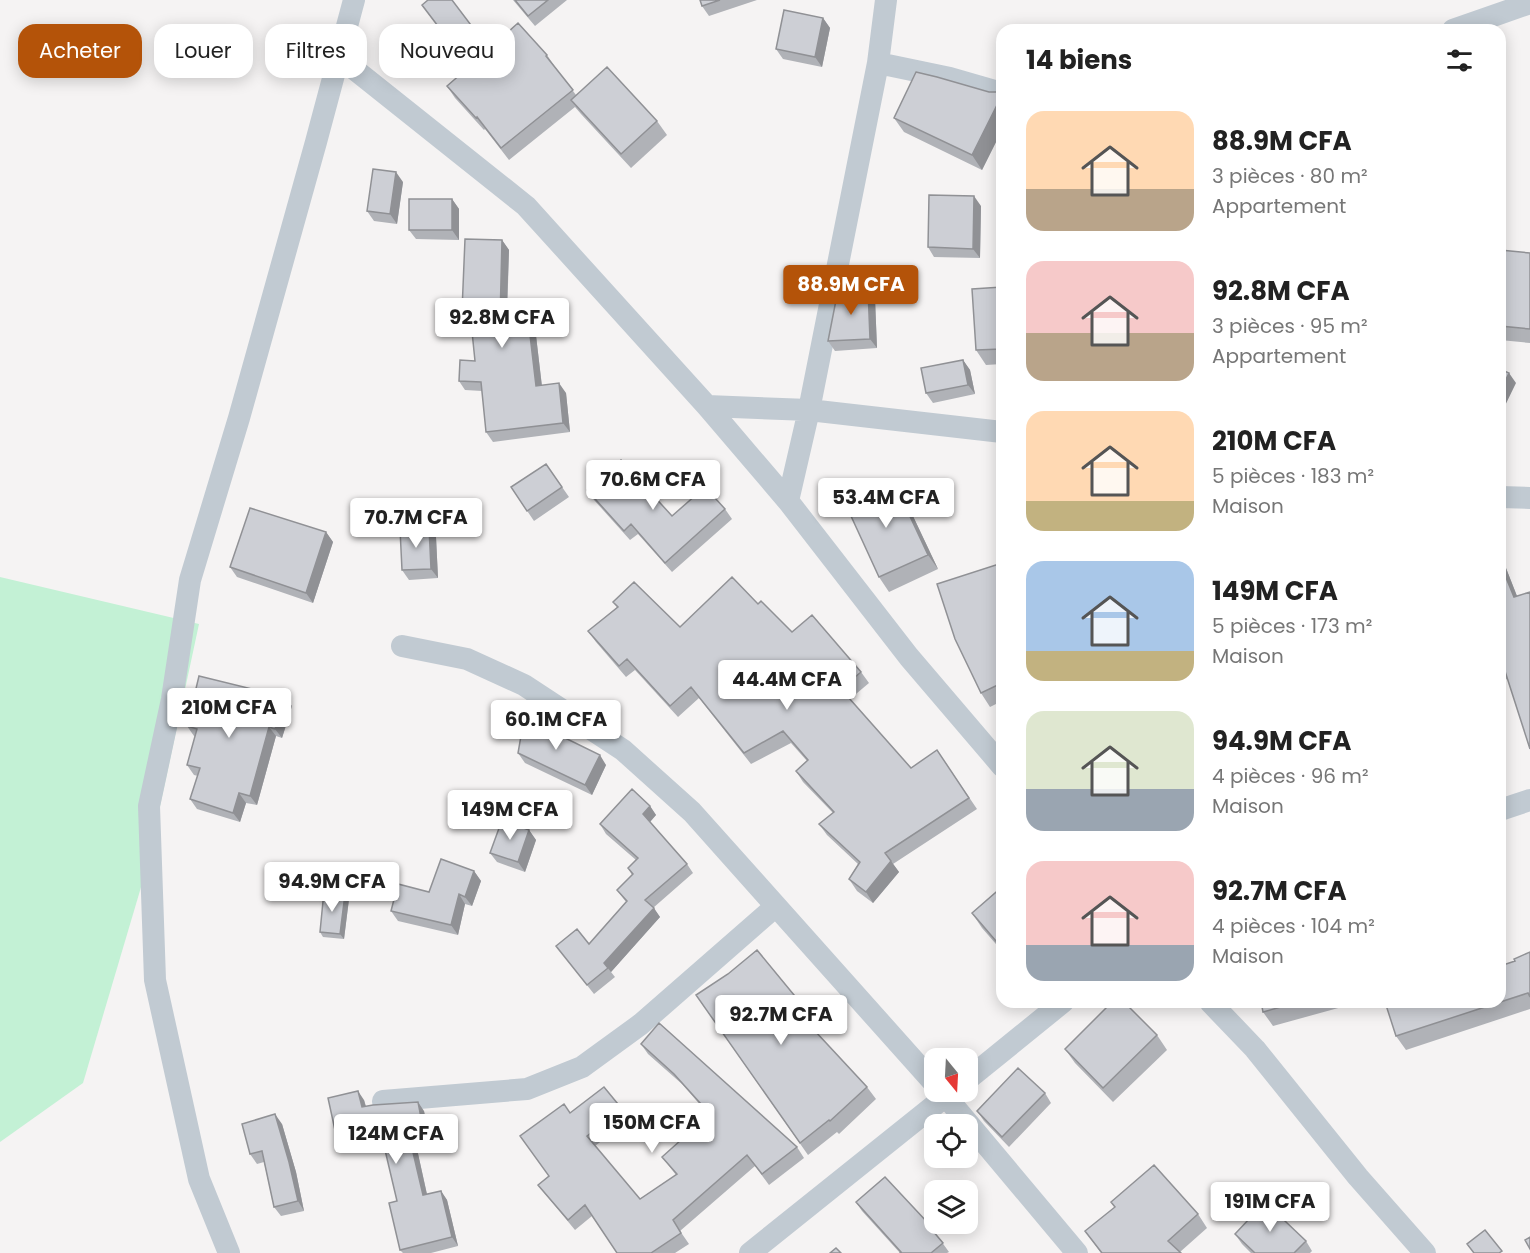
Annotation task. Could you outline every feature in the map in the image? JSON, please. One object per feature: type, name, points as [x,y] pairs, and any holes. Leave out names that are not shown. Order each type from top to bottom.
[{"type":"street","points":[[348,24],[354,0]]},
{"type":"street","points":[[788,501],[809,410],[878,63],[886,0]]},
{"type":"street","points":[[1470,24],[1530,3]]},
{"type":"street","points":[[878,63],[950,78],[996,91]]},
{"type":"street","points":[[229,1253],[199,1179],[155,980],[149,806],[172,699],[190,580],[239,418],[333,78]]},
{"type":"street","points":[[365,78],[526,206],[708,406],[788,501],[909,657],[996,759]]},
{"type":"street","points":[[708,406],[809,410],[996,431]]},
{"type":"street","points":[[1506,497],[1530,498]]},
{"type":"street","points":[[402,646],[467,659],[524,685],[624,750],[692,812],[924,1069]]},
{"type":"street","points":[[1506,808],[1530,800]]},
{"type":"street","points":[[383,1101],[527,1089],[582,1067],[641,1024],[776,906]]},
{"type":"street","points":[[978,1071],[1056,1008]]},
{"type":"street","points":[[1216,1008],[1255,1049],[1358,1177],[1425,1253]]},
{"type":"street","points":[[750,1253],[931,1102]]},
{"type":"street","points":[[953,1102],[1077,1253]]},
{"type":"green space","points":[[0,577],[199,624],[147,867],[83,1083],[0,1142]]},
{"type":"building","points":[[428,0],[452,0],[470,24],[436,24],[422,5]]},
{"type":"building","points":[[515,0],[548,0],[528,16]]},
{"type":"building","points":[[700,0],[720,0],[702,6]]},
{"type":"building","points":[[784,10],[823,18],[815,57],[776,49]]},
{"type":"building","points":[[518,23],[547,55],[573,90],[501,148],[477,117],[447,86],[456,78],[515,78],[515,26]]},
{"type":"building","points":[[607,67],[657,121],[621,154],[571,100]]},
{"type":"building","points":[[916,72],[996,92],[996,107],[972,155],[894,118]]},
{"type":"building","points":[[373,169],[396,172],[390,214],[367,211]]},
{"type":"building","points":[[929,195],[974,196],[973,249],[928,247]]},
{"type":"building","points":[[409,199],[452,199],[452,230],[409,230]]},
{"type":"building","points":[[465,239],[502,240],[500,321],[528,318],[536,386],[559,383],[563,423],[486,432],[481,382],[459,381],[460,360],[475,361],[470,312],[462,311]]},
{"type":"building","points":[[1506,251],[1530,253],[1530,329],[1506,327]]},
{"type":"building","points":[[996,287],[996,349],[976,350],[972,289]]},
{"type":"building","points":[[868,289],[870,339],[828,341],[838,290]]},
{"type":"building","points":[[963,360],[968,385],[926,393],[921,368]]},
{"type":"building","points":[[621,460],[672,516],[705,487],[725,509],[665,563],[631,524],[624,531],[587,490]]},
{"type":"building","points":[[546,464],[562,487],[527,511],[511,487]]},
{"type":"building","points":[[893,480],[928,555],[879,577],[845,503]]},
{"type":"building","points":[[250,508],[326,532],[306,593],[230,567]]},
{"type":"building","points":[[429,527],[431,569],[402,570],[400,529]]},
{"type":"building","points":[[996,565],[996,686],[981,693],[955,639],[937,584]]},
{"type":"building","points":[[732,577],[758,604],[761,601],[792,632],[812,615],[861,672],[841,689],[911,768],[937,750],[969,798],[885,853],[891,861],[866,892],[849,879],[860,862],[819,824],[834,812],[796,771],[808,760],[783,731],[744,753],[691,687],[670,706],[627,659],[619,666],[588,631],[618,607],[613,602],[634,582],[680,627]]},
{"type":"building","points":[[1506,578],[1514,597],[1530,592],[1530,749],[1506,674]]},
{"type":"building","points":[[199,676],[285,697],[275,729],[269,727],[250,796],[239,793],[233,813],[190,799],[200,768],[187,765],[197,729],[187,726]]},
{"type":"building","points":[[524,719],[561,724],[559,735],[600,755],[585,785],[518,753]]},
{"type":"building","points":[[632,789],[650,806],[643,814],[687,864],[645,900],[654,908],[604,963],[608,968],[587,985],[556,946],[577,929],[589,944],[627,901],[617,890],[633,874],[628,868],[638,858],[600,824]]},
{"type":"building","points":[[502,820],[529,830],[518,862],[490,853]]},
{"type":"building","points":[[441,859],[474,871],[465,897],[459,894],[451,925],[391,911],[398,884],[429,892]]},
{"type":"building","points":[[324,891],[345,894],[340,934],[320,932]]},
{"type":"building","points":[[996,892],[996,941],[972,913]]},
{"type":"building","points":[[757,950],[808,1012],[802,1017],[867,1087],[830,1121],[800,1143],[696,995],[728,974]]},
{"type":"building","points":[[1530,952],[1530,997],[1528,993],[1506,1000],[1506,964],[1515,961],[1514,959]]},
{"type":"building","points":[[1106,1008],[1130,1008],[1157,1035],[1103,1088],[1065,1049]]},
{"type":"building","points":[[1262,1008],[1277,1008],[1263,1012]]},
{"type":"building","points":[[1387,1008],[1482,1008],[1396,1036]]},
{"type":"building","points":[[659,1023],[797,1147],[762,1174],[747,1155],[673,1220],[681,1233],[651,1253],[617,1253],[585,1205],[568,1220],[538,1185],[549,1176],[520,1136],[564,1104],[570,1113],[604,1087],[622,1109],[587,1136],[640,1199],[677,1174],[662,1157],[710,1114],[674,1074],[641,1044]]},
{"type":"building","points":[[1018,1068],[1045,1093],[1002,1137],[977,1111]]},
{"type":"building","points":[[358,1091],[362,1107],[418,1102],[423,1128],[408,1131],[423,1195],[441,1191],[452,1237],[400,1250],[389,1203],[397,1201],[381,1133],[338,1144],[328,1098]]},
{"type":"building","points":[[275,1114],[298,1201],[274,1207],[262,1151],[250,1154],[242,1124]]},
{"type":"building","points":[[1154,1165],[1198,1214],[1168,1241],[1181,1253],[1102,1253],[1085,1231],[1115,1207],[1111,1202]]},
{"type":"building","points":[[885,1177],[924,1219],[924,1234],[935,1234],[943,1243],[931,1253],[900,1253],[856,1202]]},
{"type":"building","points":[[1265,1202],[1306,1241],[1294,1253],[1255,1253],[1235,1234]]},
{"type":"building","points":[[1485,1230],[1502,1251],[1474,1253],[1467,1244]]},
{"type":"building","points":[[1530,1237],[1530,1249],[1525,1240]]},
{"type":"building","points":[[836,1248],[841,1253],[830,1253]]}]
